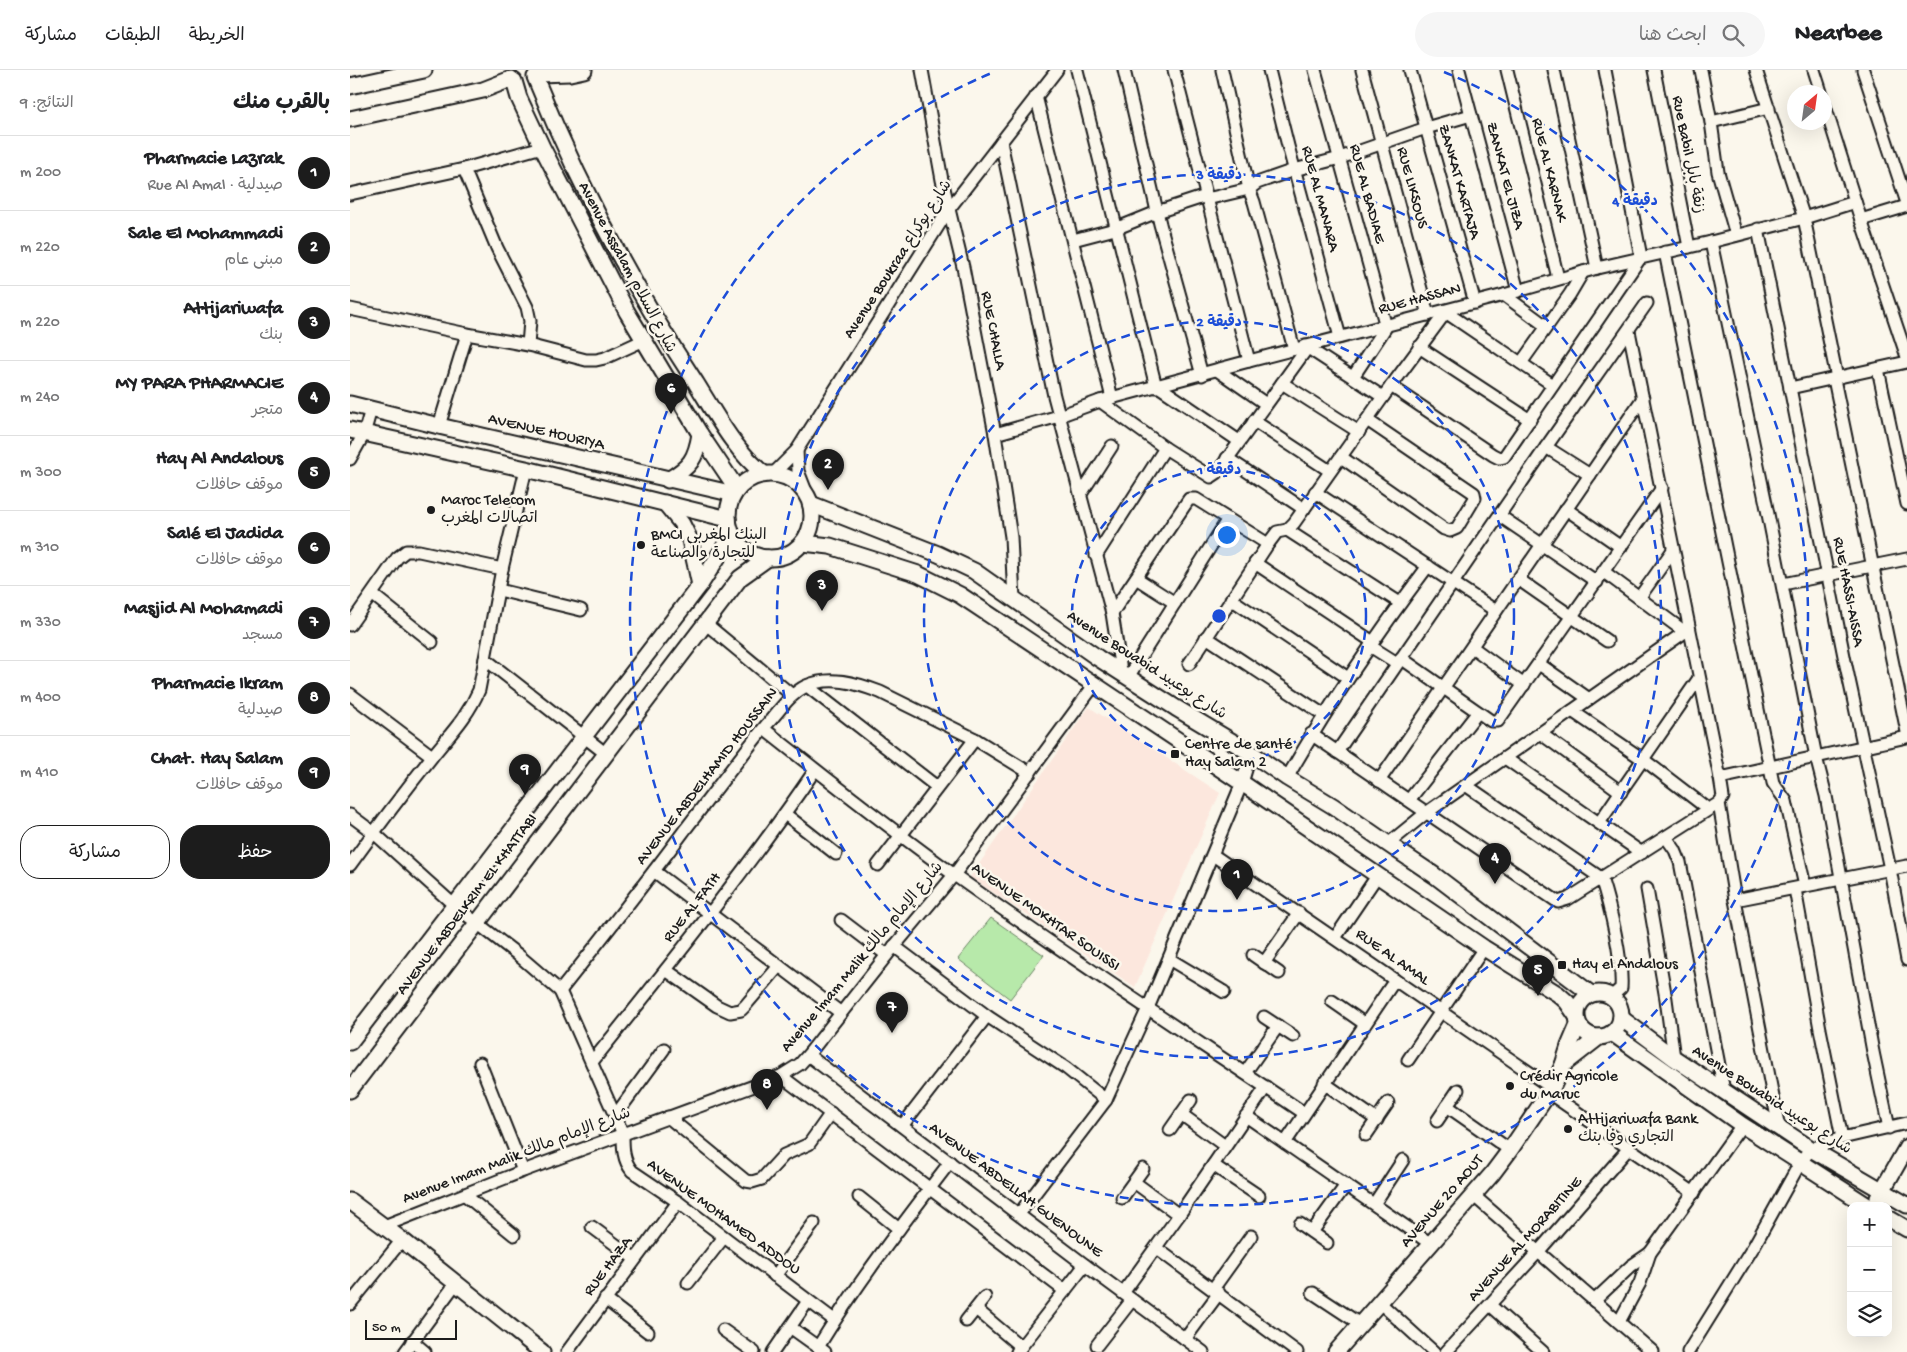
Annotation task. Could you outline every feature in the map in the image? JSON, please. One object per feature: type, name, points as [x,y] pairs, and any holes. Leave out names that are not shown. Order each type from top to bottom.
[{"type":"street","points":[[350,86],[424,70]]},
{"type":"street","points":[[350,119],[482,90],[510,77],[525,82],[537,74],[570,73],[584,70]]},
{"type":"street","name":"RUE CHALLA","points":[[922,70],[942,180],[975,322],[995,434],[1011,537],[1014,600]]},
{"type":"street","name":"Avenue Boukraa شارع بوكراع","points":[[769,473],[797,450],[949,209],[1056,70]]},
{"type":"street","points":[[1078,70],[1115,228],[1157,386],[1239,441]]},
{"type":"street","points":[[1124,70],[1157,212],[1202,375]]},
{"type":"street","points":[[1174,70],[1249,361]]},
{"type":"street","points":[[1222,70],[1249,189],[1302,347],[1383,397]]},
{"type":"street","name":"RUE AL MANARA","points":[[1269,70],[1294,170],[1340,337]]},
{"type":"street","name":"RUE AL BADIAE","points":[[1315,70],[1386,327]]},
{"type":"street","name":"RUE LIKSOUS","points":[[1362,70],[1428,315]]},
{"type":"street","name":"ZANKAT KARTAJA","points":[[1410,70],[1475,303]]},
{"type":"street","name":"ZANKAT EL JIZA","points":[[1459,70],[1518,291]]},
{"type":"street","name":"RUE AL KARNAK","points":[[1507,70],[1558,278]]},
{"type":"street","points":[[1554,70],[1597,268]]},
{"type":"street","points":[[1391,386],[1499,458],[1506,454],[1641,257],[1605,70]]},
{"type":"street","name":"Rue Babil زنقة بابل","points":[[1654,70],[1688,247]]},
{"type":"street","points":[[1701,70],[1720,181],[1736,235]]},
{"type":"street","points":[[1756,70],[1804,218],[1907,732]]},
{"type":"street","points":[[1814,70],[1819,85]]},
{"type":"street","points":[[1861,220],[1907,204],[1863,70]]},
{"type":"street","name":"Avenue Assalam شارع السلام","points":[[537,74],[585,190],[624,264],[675,352],[735,444],[751,463],[769,473]]},
{"type":"street","name":"Avenue Assalam شارع السلام","points":[[510,77],[594,251],[642,341],[675,391],[735,492]]},
{"type":"street","points":[[1036,96],[1112,398]]},
{"type":"street","points":[[1711,122],[1769,108]]},
{"type":"street","points":[[1073,240],[1115,228],[1206,196],[1211,198],[1249,189],[1257,183],[1294,170],[1340,158],[1426,128],[1471,115]]},
{"type":"street","points":[[1832,129],[1906,351]]},
{"type":"street","points":[[1001,142],[1059,416],[1112,613],[1125,674]]},
{"type":"street","points":[[350,194],[464,169],[542,146]]},
{"type":"street","points":[[464,169],[497,248],[527,307],[530,321],[528,345]]},
{"type":"street","name":"RUE HASSAN","points":[[995,434],[1059,416],[1112,398],[1249,361],[1445,312],[1558,278],[1804,218],[1855,202]]},
{"type":"street","name":"RUE HASSI-AISSA","points":[[1758,229],[1863,747],[1890,869],[1907,960]]},
{"type":"street","points":[[1711,242],[1783,584],[1816,757],[1826,796],[1873,1052],[1889,1128]]},
{"type":"street","points":[[1666,252],[1772,783],[1786,801],[1820,1029],[1842,1138]]},
{"type":"street","points":[[1521,363],[1583,272]]},
{"type":"street","points":[[1504,295],[1546,326]]},
{"type":"street","points":[[1337,752],[1647,303]]},
{"type":"street","points":[[350,309],[528,345],[586,360],[596,360],[642,341]]},
{"type":"street","points":[[1189,664],[1268,544],[1277,532],[1288,530],[1445,312],[1552,385]]},
{"type":"street","points":[[1353,377],[1386,327]]},
{"type":"street","points":[[1311,734],[1558,902],[1568,899],[1719,803],[1723,797],[1720,778],[1687,631],[1662,488],[1629,331]]},
{"type":"street","points":[[439,426],[467,334]]},
{"type":"street","points":[[1100,402],[1208,477],[1215,475],[1282,383],[1302,347]]},
{"type":"street","points":[[1419,347],[1530,420]]},
{"type":"street","points":[[1790,388],[1907,362]]},
{"type":"street","points":[[1878,369],[1907,504]]},
{"type":"street","points":[[1217,370],[1266,404]]},
{"type":"street","points":[[1282,383],[1359,432]]},
{"type":"street","points":[[1379,781],[1643,398]]},
{"type":"street","name":"AVENUE HOURIYA","points":[[350,404],[668,480],[735,492]]},
{"type":"street","points":[[350,459],[357,432],[371,409]]},
{"type":"street","points":[[1341,457],[1444,529],[1450,531],[1457,528],[1475,498],[1474,492],[1367,420]]},
{"type":"street","points":[[1254,421],[1330,471]]},
{"type":"street","points":[[357,432],[526,470],[728,519]]},
{"type":"street","points":[[668,480],[688,467],[698,447],[700,434]]},
{"type":"street","points":[[1081,494],[1112,446]]},
{"type":"street","points":[[1546,447],[1590,475]]},
{"type":"street","points":[[1096,556],[1165,448]]},
{"type":"street","points":[[797,450],[798,471],[809,499],[812,524],[803,543],[787,555],[768,558],[754,555],[741,547],[732,535],[728,510],[735,492],[744,482],[769,473],[791,479],[800,485],[809,499]]},
{"type":"street","points":[[1227,458],[1304,509]]},
{"type":"street","points":[[350,865],[432,756],[459,726],[473,704],[479,690],[502,569],[526,470]]},
{"type":"street","points":[[1255,562],[1372,644],[1444,687],[1491,721],[1498,721],[1662,488]]},
{"type":"street","points":[[1315,492],[1496,611]]},
{"type":"street","name":"Avenue Bouabid شارع بوعبيد","points":[[809,499],[961,565],[988,580],[1098,658],[1251,753],[1434,875],[1591,994]]},
{"type":"street","points":[[1112,613],[1189,499],[1196,499],[1268,544]]},
{"type":"street","points":[[665,503],[682,524],[690,540],[700,585]]},
{"type":"street","points":[[1566,509],[1621,547]]},
{"type":"street","points":[[1500,516],[1597,582]]},
{"type":"street","points":[[1125,674],[1175,603],[1228,519]]},
{"type":"street","points":[[1288,530],[1400,603]]},
{"type":"street","name":"AVENUE ABDELKRIM EL KHATTABI","points":[[350,1042],[700,585],[732,535]]},
{"type":"street","points":[[803,543],[830,546],[918,574],[960,595],[1242,783],[1484,948],[1558,994],[1567,1002],[1577,1020],[1587,1034],[1605,1035],[1617,1028],[1621,1018],[1620,1007],[1611,997],[1602,993],[1591,994],[1580,1002],[1577,1020]]},
{"type":"street","points":[[1639,598],[1673,550]]},
{"type":"street","points":[[350,625],[373,595],[397,558],[406,551],[419,551],[502,569]]},
{"type":"street","name":"AVENUE ABDELKRIM EL KHATTABI","points":[[350,1090],[740,578],[768,558]]},
{"type":"street","points":[[1783,584],[1907,559]]},
{"type":"street","points":[[1287,778],[1311,734],[1348,678],[1428,566]]},
{"type":"street","points":[[1604,572],[1687,631]]},
{"type":"street","points":[[1136,578],[1175,603]]},
{"type":"street","points":[[1518,579],[1607,641]]},
{"type":"street","points":[[499,590],[581,610]]},
{"type":"street","points":[[373,595],[432,642]]},
{"type":"street","points":[[1231,599],[1348,678]]},
{"type":"street","points":[[705,623],[792,695]]},
{"type":"street","points":[[1388,844],[1426,813],[1687,631]]},
{"type":"street","points":[[1206,637],[1324,715]]},
{"type":"street","points":[[1472,647],[1524,685]]},
{"type":"street","points":[[485,659],[606,753]]},
{"type":"street","points":[[1538,664],[1589,699]]},
{"type":"street","points":[[1599,823],[1699,678]]},
{"type":"street","name":"AVENUE ABDELHAMID HOUSSAIN","points":[[560,991],[654,871],[725,776],[792,695],[807,686],[823,681],[836,680],[864,686],[880,692],[974,739],[1030,773]]},
{"type":"street","name":"Avenue Imam Malik شارع الإمام مالك","points":[[384,1226],[523,1171],[780,1076],[795,1067],[808,1056],[890,951],[954,875],[1095,684]]},
{"type":"street","points":[[807,686],[937,787]]},
{"type":"street","points":[[350,694],[432,756]]},
{"type":"street","points":[[1572,711],[1644,760],[1708,809]]},
{"type":"street","points":[[1409,800],[1478,712]]},
{"type":"street","name":"AVENUE MOKHTAR SOUISSI","points":[[764,729],[954,875],[1304,1113]]},
{"type":"street","points":[[1540,734],[1621,792]]},
{"type":"street","points":[[1720,778],[1907,737]]},
{"type":"street","points":[[878,865],[974,739]]},
{"type":"street","points":[[1019,1214],[1106,1100],[1169,960],[1213,855],[1242,783],[1251,753]]},
{"type":"street","points":[[1505,758],[1642,853]]},
{"type":"street","name":"RUE AL FATH","points":[[592,1062],[710,914],[816,770]]},
{"type":"street","points":[[1467,786],[1601,878],[1621,969],[1621,988],[1611,997]]},
{"type":"street","points":[[1719,803],[1735,900],[1779,1128]]},
{"type":"street","points":[[785,814],[836,854]]},
{"type":"street","name":"AVENUE MOHAMED ADDOU","points":[[350,815],[374,833],[476,924],[517,954],[560,991],[622,1134],[627,1165],[644,1180],[678,1202],[834,1320]]},
{"type":"street","points":[[1666,838],[1676,850],[1680,862],[1724,1091]]},
{"type":"street","name":"RUE AL AMAL","points":[[1213,855],[1440,1011],[1694,1193]]},
{"type":"street","points":[[1735,900],[1907,866]]},
{"type":"street","points":[[654,871],[841,1013]]},
{"type":"street","points":[[1335,938],[1377,876]]},
{"type":"street","points":[[1647,889],[1674,1058]]},
{"type":"street","points":[[1264,963],[1299,913]]},
{"type":"street","points":[[841,920],[1066,1068],[1106,1100]]},
{"type":"street","points":[[1408,1060],[1484,948]]},
{"type":"street","points":[[1253,955],[1278,972]]},
{"type":"street","points":[[1169,960],[1224,992]]},
{"type":"street","points":[[666,970],[717,1006],[730,1012],[740,1010],[745,1006],[779,966]]},
{"type":"street","points":[[1285,1143],[1395,980]]},
{"type":"street","points":[[1332,1001],[1366,1024]]},
{"type":"street","points":[[902,1126],[987,1016]]},
{"type":"street","points":[[1264,1016],[1293,1036]]},
{"type":"street","name":"Avenue Bouabid شارع بوعبيد","points":[[1621,1018],[1674,1058],[1810,1149],[1907,1205]]},
{"type":"street","name":"AVENUE 20 AOUT","points":[[1336,1352],[1510,1150],[1551,1090],[1563,1066],[1577,1020]]},
{"type":"street","points":[[1245,1073],[1278,1026]]},
{"type":"street","name":"Avenue Bouabid شارع بوعبيد","points":[[1605,1035],[1862,1202]]},
{"type":"street","name":"AVENUE 20 AOUT","points":[[1563,1066],[1605,1035]]},
{"type":"street","points":[[615,1116],[664,1049]]},
{"type":"street","name":"AVENUE ABDELLAH GUENOUNE","points":[[808,1056],[1084,1265],[1203,1352]]},
{"type":"street","points":[[480,1063],[523,1171]]},
{"type":"street","points":[[780,1076],[1065,1291]]},
{"type":"street","points":[[1324,1083],[1376,1120]]},
{"type":"street","points":[[1097,1345],[1156,1248],[1266,1087]]},
{"type":"street","points":[[1438,1121],[1458,1090]]},
{"type":"street","points":[[1170,1130],[1191,1100]]},
{"type":"street","points":[[1366,1135],[1388,1103]]},
{"type":"street","points":[[1447,1106],[1510,1150]]},
{"type":"street","points":[[668,1117],[746,1181],[752,1182],[762,1179],[784,1155],[809,1144],[831,1113]]},
{"type":"street","points":[[1181,1114],[1225,1146]]},
{"type":"street","points":[[1246,1116],[1430,1244]]},
{"type":"street","points":[[1688,1352],[1754,1246],[1800,1163],[1810,1149],[1842,1138],[1907,1124]]},
{"type":"street","points":[[1618,1322],[1640,1283],[1650,1253],[1742,1125]]},
{"type":"street","points":[[1876,1202],[1907,1147]]},
{"type":"street","name":"AVENUE AL MORABITINE","points":[[1446,1352],[1538,1252],[1629,1148]]},
{"type":"street","points":[[1374,1204],[1403,1160]]},
{"type":"street","points":[[790,1328],[822,1349],[834,1320],[950,1162]]},
{"type":"street","points":[[1213,1165],[1260,1194]]},
{"type":"street","points":[[1122,1198],[1143,1169]]},
{"type":"street","points":[[1134,1182],[1179,1215]]},
{"type":"street","points":[[1312,1232],[1346,1185]]},
{"type":"street","points":[[465,1195],[514,1235]]},
{"type":"street","points":[[1473,1195],[1653,1352]]},
{"type":"street","points":[[859,1197],[899,1229]]},
{"type":"street","points":[[350,1202],[402,1240],[542,1352]]},
{"type":"street","name":"RUE HAZA","points":[[567,1352],[678,1202]]},
{"type":"street","points":[[1892,1220],[1907,1229]]},
{"type":"street","points":[[775,1276],[814,1223]]},
{"type":"street","points":[[1300,1224],[1327,1243]]},
{"type":"street","points":[[592,1227],[635,1259]]},
{"type":"street","points":[[1185,1339],[1250,1236]]},
{"type":"street","points":[[688,1283],[724,1237]]},
{"type":"street","points":[[350,1304],[402,1240]]},
{"type":"street","points":[[1156,1248],[1297,1352]]},
{"type":"street","points":[[1594,1301],[1631,1266],[1650,1253]]},
{"type":"street","points":[[976,1309],[1019,1349],[1084,1265]]},
{"type":"street","points":[[404,1352],[456,1283]]},
{"type":"street","points":[[1313,1293],[1360,1324]]},
{"type":"street","points":[[966,1321],[985,1297]]},
{"type":"street","points":[[605,1299],[648,1332]]},
{"type":"street","points":[[773,1352],[808,1301]]},
{"type":"street","points":[[1379,1302],[1434,1352]]},
{"type":"street","points":[[1490,1305],[1543,1352]]},
{"type":"street","points":[[723,1330],[754,1352]]},
{"type":"street","points":[[412,1342],[425,1352]]},
{"type":"shaded area","points":[[1089,707],[1220,793],[1135,987],[970,877]]},
{"type":"green space","points":[[991,918],[1044,955],[1010,999],[958,959]]},
{"type":"place","name":"Salé El Jadida","points":[[671,414]]},
{"type":"place","name":"Sale El Mohammadi","points":[[828,490]]},
{"type":"place","name":"Maroc Telecom اتصالات المغرب","points":[[431,510]]},
{"type":"place","name":"BMCI البنك المغربي للتجارة والصناعة","points":[[641,545]]},
{"type":"place","name":"Attijariwafa","points":[[822,611]]},
{"type":"place","name":"Centre de santé Hay Salam 2","points":[[1175,754]]},
{"type":"place","name":"Chat. Hay Salam","points":[[525,795]]},
{"type":"place","name":"MY PARA PHARMACIE","points":[[1495,884]]},
{"type":"place","name":"Pharmacie Lazrak","points":[[1237,900]]},
{"type":"place","name":"Hay el Andalous","points":[[1562,965]]},
{"type":"place","name":"Hay Al Andalous","points":[[1538,996]]},
{"type":"place","name":"Masjid Al Mohamadi","points":[[892,1033]]},
{"type":"place","name":"Crédir Agricole du Maruc","points":[[1510,1086]]},
{"type":"place","name":"Pharmacie Ikram","points":[[767,1110]]},
{"type":"place","name":"Attijariwafa Bank التجاري وفا بنك","points":[[1568,1129]]}]
